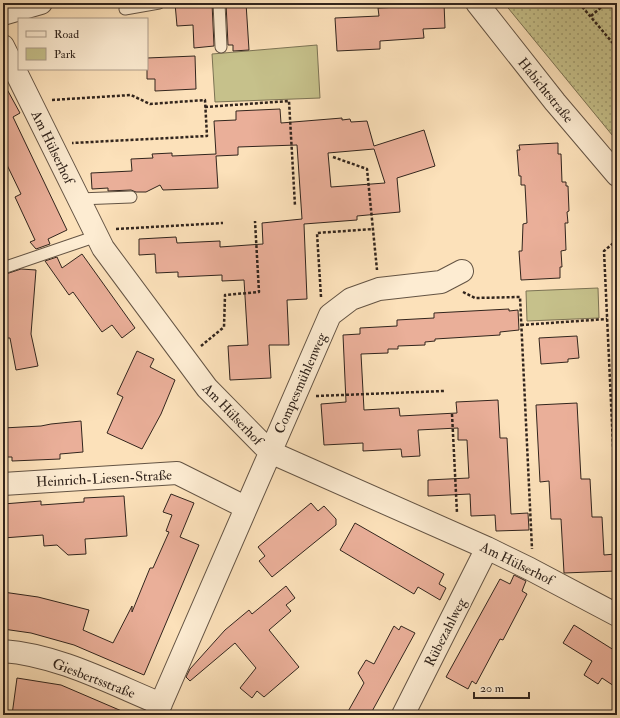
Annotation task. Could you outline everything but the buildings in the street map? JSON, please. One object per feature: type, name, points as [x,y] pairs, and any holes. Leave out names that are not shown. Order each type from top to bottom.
[{"type":"street","points":[[3,14],[41,3]]},
{"type":"street","name":"Habichtstraße","points":[[477,3],[555,102],[617,175]]},
{"type":"street","name":"Am Hülserhof","points":[[3,46],[103,248],[207,388],[270,452],[487,548],[617,615]]},
{"type":"street","name":"Compesmühlenweg","points":[[158,710],[245,507],[330,315],[351,299],[379,289],[441,282],[462,271]]},
{"type":"street","name":"Heinrich-Liesen-Straße","points":[[3,484],[178,474],[245,507]]},
{"type":"street","name":"Rübezahlweg","points":[[403,715],[487,548]]},
{"type":"street","name":"Giesbertsstraße","points":[[3,651],[17,652],[67,665],[158,710]]},
{"type":"lane","points":[[125,9],[159,3]]},
{"type":"lane","points":[[219,3],[221,47]]},
{"type":"lane","points":[[79,198],[131,196]]},
{"type":"lane","points":[[3,268],[96,233]]},
{"type":"path","points":[[579,3],[617,48]]},
{"type":"path","points":[[591,16],[606,3]]},
{"type":"path","points":[[31,102],[131,95],[150,104],[205,100],[207,136],[52,144]]},
{"type":"path","points":[[205,107],[289,101],[295,206]]},
{"type":"path","points":[[333,157],[367,169],[379,289]]},
{"type":"path","points":[[185,359],[224,327],[225,294],[258,292],[255,221]]},
{"type":"path","points":[[96,233],[223,223]]},
{"type":"path","points":[[330,315],[320,296],[317,233],[373,230]]},
{"type":"path","points":[[617,240],[604,251],[617,532]]},
{"type":"path","points":[[441,282],[475,298],[520,298],[533,558],[530,569]]},
{"type":"path","points":[[521,325],[607,319]]},
{"type":"path","points":[[294,397],[444,391]]},
{"type":"path","points":[[452,414],[458,536]]},
{"type":"green space","points":[[504,3],[617,3],[617,141]]},
{"type":"green space","points":[[317,45],[320,98],[215,102],[212,54]]},
{"type":"green space","points":[[598,288],[599,318],[527,321],[526,291]]}]
